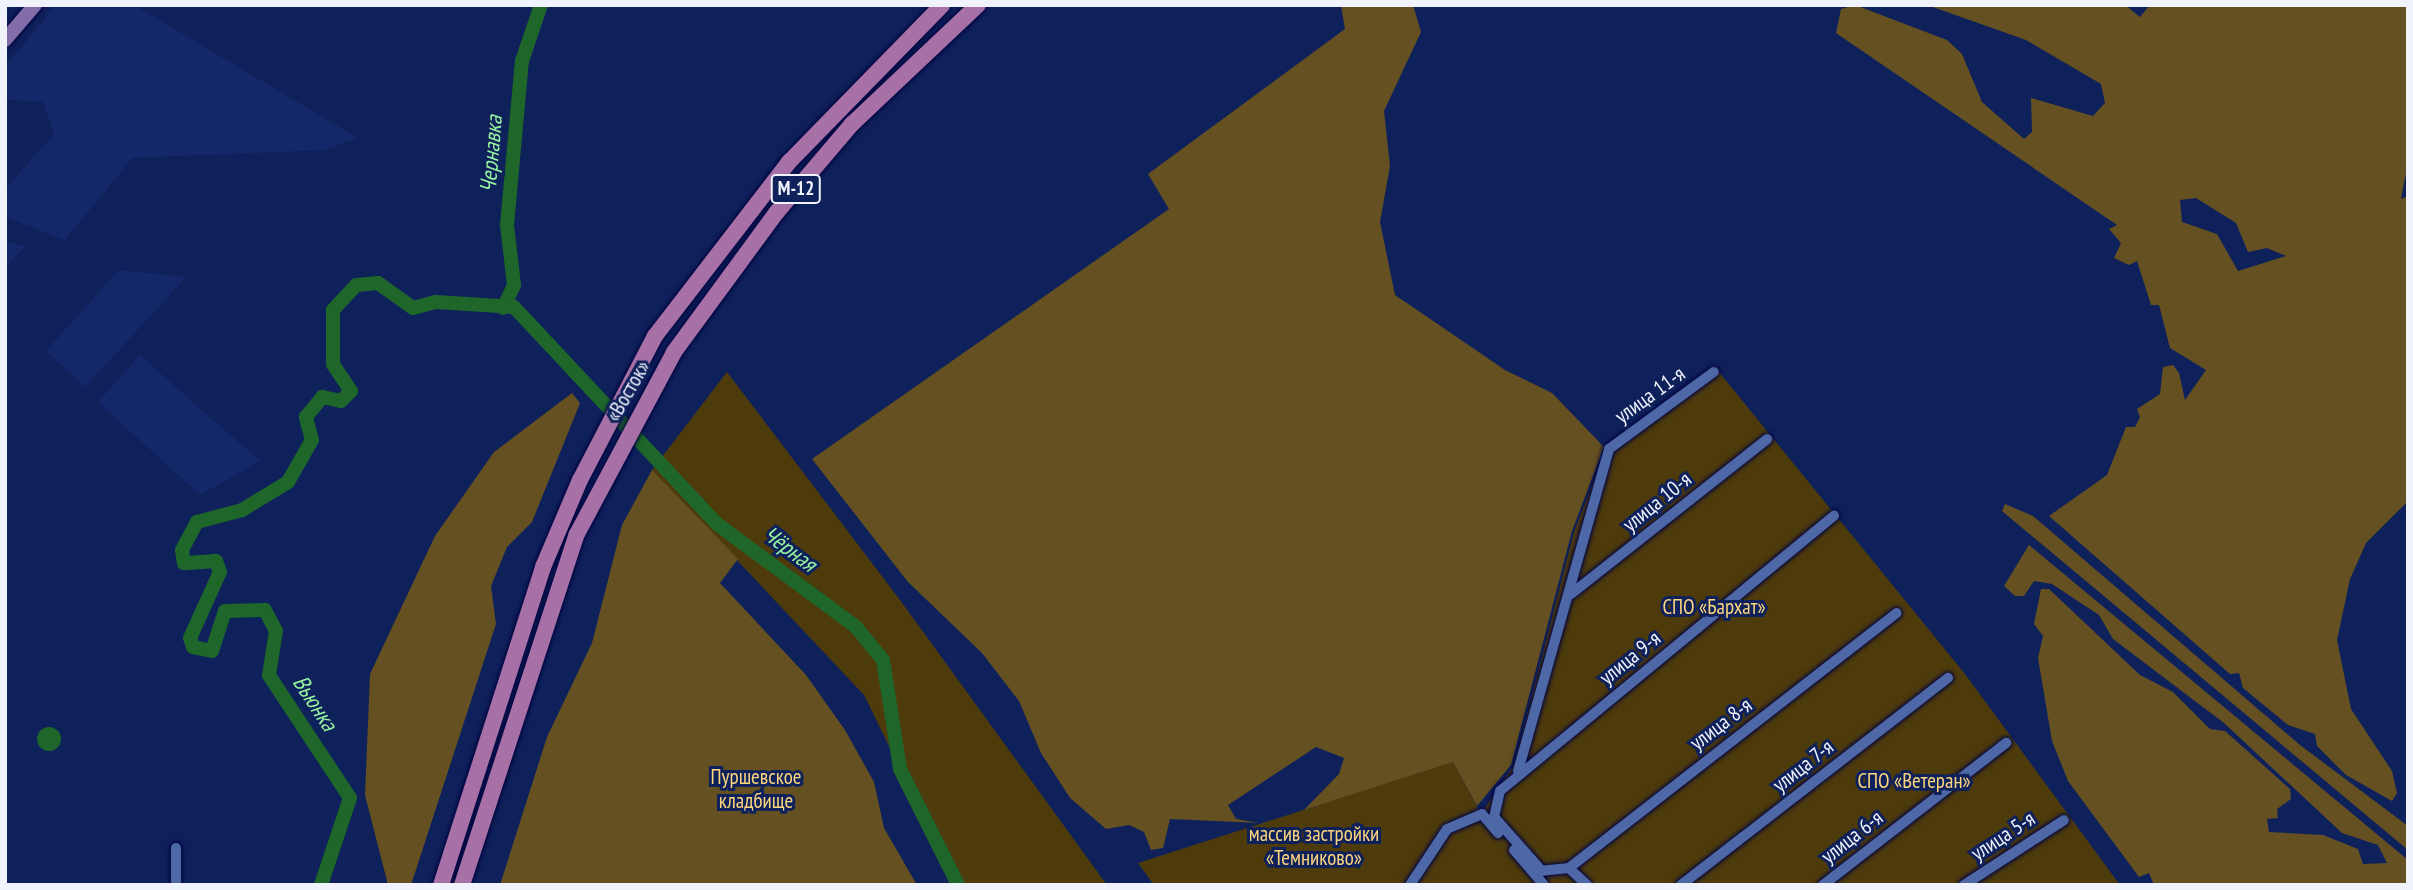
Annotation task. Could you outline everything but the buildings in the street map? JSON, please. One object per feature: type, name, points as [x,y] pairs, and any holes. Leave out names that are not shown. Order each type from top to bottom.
[{"type":"highway","name":"«Восток»","points":[[441,885],[530,602],[603,436],[655,337],[739,220],[841,104],[942,5]]},
{"type":"highway","name":"«Восток»","points":[[461,885],[577,534],[622,442],[646,400],[777,212],[852,124],[978,5]]},
{"type":"main road","points":[[5,40],[35,5]]},
{"type":"street","name":"улица 11-я","points":[[1571,594],[1609,449],[1714,372]]},
{"type":"street","name":"улица 10-я","points":[[1571,594],[1767,439]]},
{"type":"street","name":"улица 9-я","points":[[1487,813],[1518,771],[1834,516]]},
{"type":"street","points":[[1518,771],[1571,594]]},
{"type":"street","name":"улица 8-я","points":[[1569,868],[1897,613]]},
{"type":"street","name":"улица 7-я","points":[[1681,885],[1948,678]]},
{"type":"street","name":"улица 6-я","points":[[1823,885],[2006,743]]},
{"type":"street","points":[[1487,813],[1542,871],[1569,868],[1587,885]]},
{"type":"street","points":[[1410,885],[1447,829],[1487,813]]},
{"type":"street","points":[[1487,813],[1544,885]]},
{"type":"street","name":"улица 5-я","points":[[1964,885],[2064,820]]},
{"type":"street","points":[[176,848],[176,885]]},
{"type":"shaded area","points":[[56,5],[134,5],[358,138],[325,150],[132,158],[65,240],[5,217],[5,189],[54,134],[43,102],[5,100],[5,67]]},
{"type":"shaded area","points":[[5,240],[25,247],[5,268]]},
{"type":"shaded area","points":[[119,270],[186,277],[85,387],[46,351]]},
{"type":"shaded area","points":[[140,355],[260,461],[200,495],[98,402]]},
{"type":"shaded area","points":[[49,727],[58,730],[61,739],[58,748],[49,751],[40,748],[37,739],[40,730]]},
{"type":"green space","points":[[1341,5],[1413,5],[1421,32],[1384,111],[1390,166],[1380,222],[1395,295],[1505,370],[1552,393],[1604,447],[1572,531],[1511,765],[1477,806],[1453,762],[1304,810],[1339,774],[1344,758],[1316,747],[1228,805],[1236,819],[1259,823],[1170,819],[1163,848],[1151,850],[1144,832],[1129,825],[1106,829],[1070,798],[1041,753],[1019,701],[982,653],[908,582],[812,459],[1169,209],[1148,174],[1345,29]]},
{"type":"green space","points":[[1855,5],[1947,40],[1962,54],[1982,102],[2024,139],[2032,132],[2031,98],[2093,116],[2105,103],[2101,84],[2026,40],[1927,5],[2125,5],[2140,17],[2150,5],[2408,5],[2408,163],[2401,199],[2408,196],[2408,501],[2366,543],[2350,579],[2337,640],[2351,709],[2392,771],[2397,793],[2392,801],[2346,775],[2317,746],[2315,734],[2288,725],[2243,688],[2239,673],[2230,674],[2049,516],[2107,475],[2126,427],[2135,427],[2140,417],[2137,409],[2160,394],[2163,367],[2173,365],[2179,373],[2185,400],[2206,370],[2170,348],[2159,305],[2151,305],[2137,261],[2129,265],[2114,258],[2121,243],[2109,229],[2117,225],[1836,33],[1841,9]],"holes":[[[2196,198],[2236,223],[2248,252],[2267,248],[2286,256],[2238,271],[2217,234],[2182,222],[2180,200]]]},
{"type":"green space","points":[[1714,366],[1965,674],[2120,885],[1154,885],[1138,863],[1453,762],[1481,814],[1514,765],[1574,532],[1608,444]]},
{"type":"green space","points":[[727,372],[900,600],[1107,885],[957,885],[864,695],[652,470]]},
{"type":"green space","points":[[572,393],[580,403],[532,522],[507,547],[491,586],[496,624],[411,885],[388,885],[365,795],[370,674],[435,536],[494,452]]},
{"type":"green space","name":"Пуршевское кладбище","points":[[652,470],[738,559],[720,583],[806,675],[845,730],[874,782],[884,828],[917,885],[500,885],[547,737],[592,643],[622,525]]},
{"type":"green space","points":[[2005,504],[2033,516],[2300,745],[2408,826],[2408,850],[2002,511]]},
{"type":"green space","points":[[2029,545],[2408,860],[2408,885],[2154,885],[2149,873],[2139,877],[2068,781],[2052,741],[2038,658],[2043,636],[2034,624],[2041,589],[2049,589],[2140,675],[2173,692],[2210,729],[2225,731],[2290,789],[2291,799],[2277,809],[2278,818],[2267,819],[2269,832],[2323,835],[2358,849],[2363,864],[2387,863],[2378,845],[2342,833],[2224,723],[2113,639],[2099,615],[2052,584],[2034,581],[2024,596],[2015,596],[2004,586]]},
{"type":"waterway","name":"Чернавка","points":[[503,308],[514,285],[507,225],[522,61],[541,5]]},
{"type":"waterway","name":"Вьюнка","points":[[321,885],[350,798],[269,675],[276,631],[265,610],[225,611],[212,651],[193,647],[190,638],[220,572],[216,561],[184,563],[182,550],[197,522],[242,510],[288,482],[312,440],[306,417],[322,397],[341,401],[351,391],[333,364],[333,310],[356,285],[378,283],[413,308],[436,302],[514,307],[717,524],[856,627],[883,660],[900,769],[958,885]]},
{"type":"water label","name":"Чёрная","points":[[790,549]]},
{"type":"park label","name":"СПО «Бархат»","points":[[1714,607]]},
{"type":"park label","name":"СПО «Ветеран»","points":[[1914,781]]},
{"type":"park label","name":"массив застройки «Темниково»","points":[[1314,846]]}]
